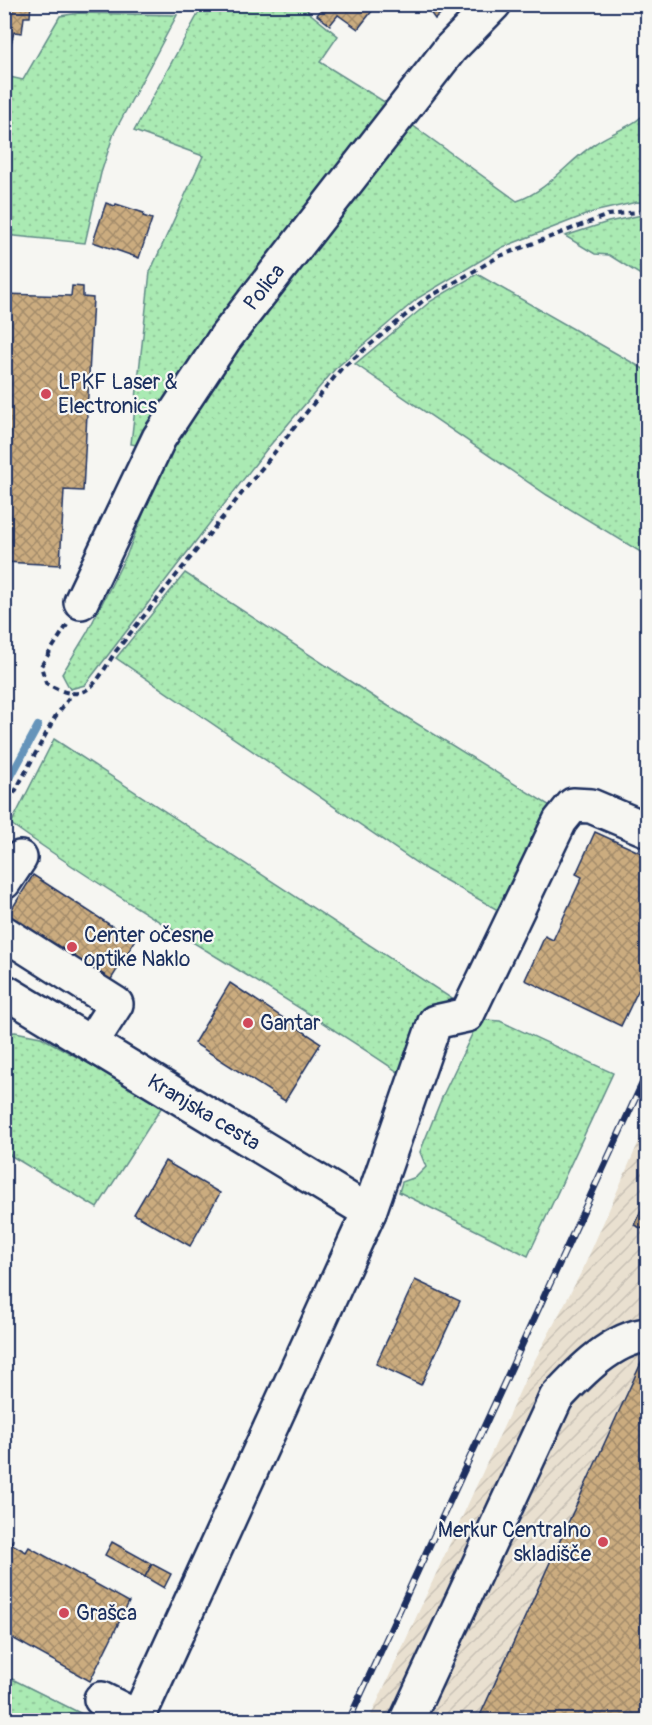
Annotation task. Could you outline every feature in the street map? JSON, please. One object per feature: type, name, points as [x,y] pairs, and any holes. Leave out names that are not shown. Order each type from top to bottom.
[{"type":"street","name":"Polica","points":[[81,602],[159,438],[225,338],[450,49],[494,4]]},
{"type":"street","points":[[101,1699],[138,1719],[369,1212],[435,1022],[468,1015],[560,821],[573,805],[591,806],[648,830]]},
{"type":"street","points":[[4,933],[116,1005],[92,1043]]},
{"type":"street","name":"Kranjska cesta","points":[[4,991],[369,1212]]},
{"type":"street","points":[[4,1016],[40,1012]]},
{"type":"street","points":[[407,1720],[556,1398],[578,1374],[631,1336],[648,1335]]},
{"type":"path","points":[[81,602],[41,666],[46,683],[63,693],[91,689],[116,651],[341,369],[424,300],[501,256],[608,215],[648,211]]},
{"type":"path","points":[[4,812],[55,717],[73,693]]},
{"type":"shaded area","points":[[647,1123],[647,1720],[369,1720],[529,1371],[583,1269]]},
{"type":"green space","points":[[203,5],[313,5],[307,11],[338,36],[320,62],[391,106],[142,446],[131,444],[150,272],[203,156],[134,131]]},
{"type":"green space","points":[[79,13],[177,15],[114,133],[101,173],[85,243],[5,235],[5,76],[23,80],[60,16]]},
{"type":"green space","points":[[647,111],[647,203],[637,202],[593,212],[503,247],[418,298],[335,369],[266,450],[85,685],[70,689],[62,674],[87,633],[127,554],[160,473],[186,422],[264,310],[412,125],[517,201],[539,190],[586,150],[630,125]]},
{"type":"green space","points":[[647,214],[647,279],[609,255],[595,254],[565,236],[608,222]]},
{"type":"green space","points":[[477,274],[647,371],[647,556],[547,495],[355,364],[431,301]]},
{"type":"green space","points":[[185,573],[377,699],[552,807],[503,913],[427,870],[116,658]]},
{"type":"green space","points":[[54,739],[460,1004],[423,1085],[398,1072],[302,1009],[106,888],[11,824]]},
{"type":"green space","points":[[484,1020],[500,1021],[613,1073],[528,1256],[399,1192],[402,1182],[416,1177],[426,1167],[420,1152],[443,1095],[476,1026]]},
{"type":"green space","points":[[15,1032],[41,1037],[163,1105],[97,1208],[5,1152],[4,1033]]},
{"type":"green space","points":[[4,1675],[84,1715],[93,1720],[5,1720]]},
{"type":"building","points":[[4,4],[31,4],[30,17],[24,17],[22,33],[14,32],[10,47],[4,46]]},
{"type":"building","points":[[325,4],[374,4],[376,6],[358,29],[338,15],[330,25],[317,15]]},
{"type":"building","points":[[424,4],[444,4],[446,8],[435,19]]},
{"type":"building","points":[[106,203],[144,213],[143,216],[152,219],[139,258],[93,242]]},
{"type":"building","name":"LPKF Laser & Electronics","points":[[72,286],[83,287],[83,297],[93,298],[83,491],[64,490],[60,565],[4,562],[4,294],[71,296]]},
{"type":"building","points":[[595,832],[648,856],[648,970],[621,1026],[525,980],[545,936],[553,940],[582,877],[576,874]]},
{"type":"building","points":[[33,875],[135,941],[110,981],[8,915]]},
{"type":"building","name":"Gantar","points":[[230,983],[321,1043],[285,1101],[194,1043]]},
{"type":"building","points":[[165,1161],[220,1193],[190,1246],[134,1214]]},
{"type":"building","points":[[648,1196],[648,1231],[634,1225]]},
{"type":"building","points":[[415,1280],[460,1301],[421,1385],[376,1364]]},
{"type":"building","name":"Merkur Centralno skladišče","points":[[642,1361],[648,1364],[648,1720],[478,1720]]},
{"type":"building","name":"Grašca","points":[[13,1539],[12,1544],[26,1552],[29,1547],[129,1602],[90,1681],[5,1634],[9,1626],[4,1623],[4,1555]]},
{"type":"building","points":[[112,1542],[152,1564],[145,1577],[105,1555]]},
{"type":"building","points":[[152,1564],[171,1574],[164,1588],[145,1577]]},
{"type":"waterway","points":[[4,789],[38,726]]},
{"type":"railway","points":[[349,1720],[648,1071]]},
{"type":"place","name":"LPKF Laser & Electronics","points":[[46,394]]},
{"type":"place","name":"Center očesne optike Naklo","points":[[72,947]]},
{"type":"place","name":"Gantar","points":[[248,1023]]},
{"type":"place","name":"Merkur Centralno skladišče","points":[[603,1542]]},
{"type":"place","name":"Grašca","points":[[64,1613]]}]
